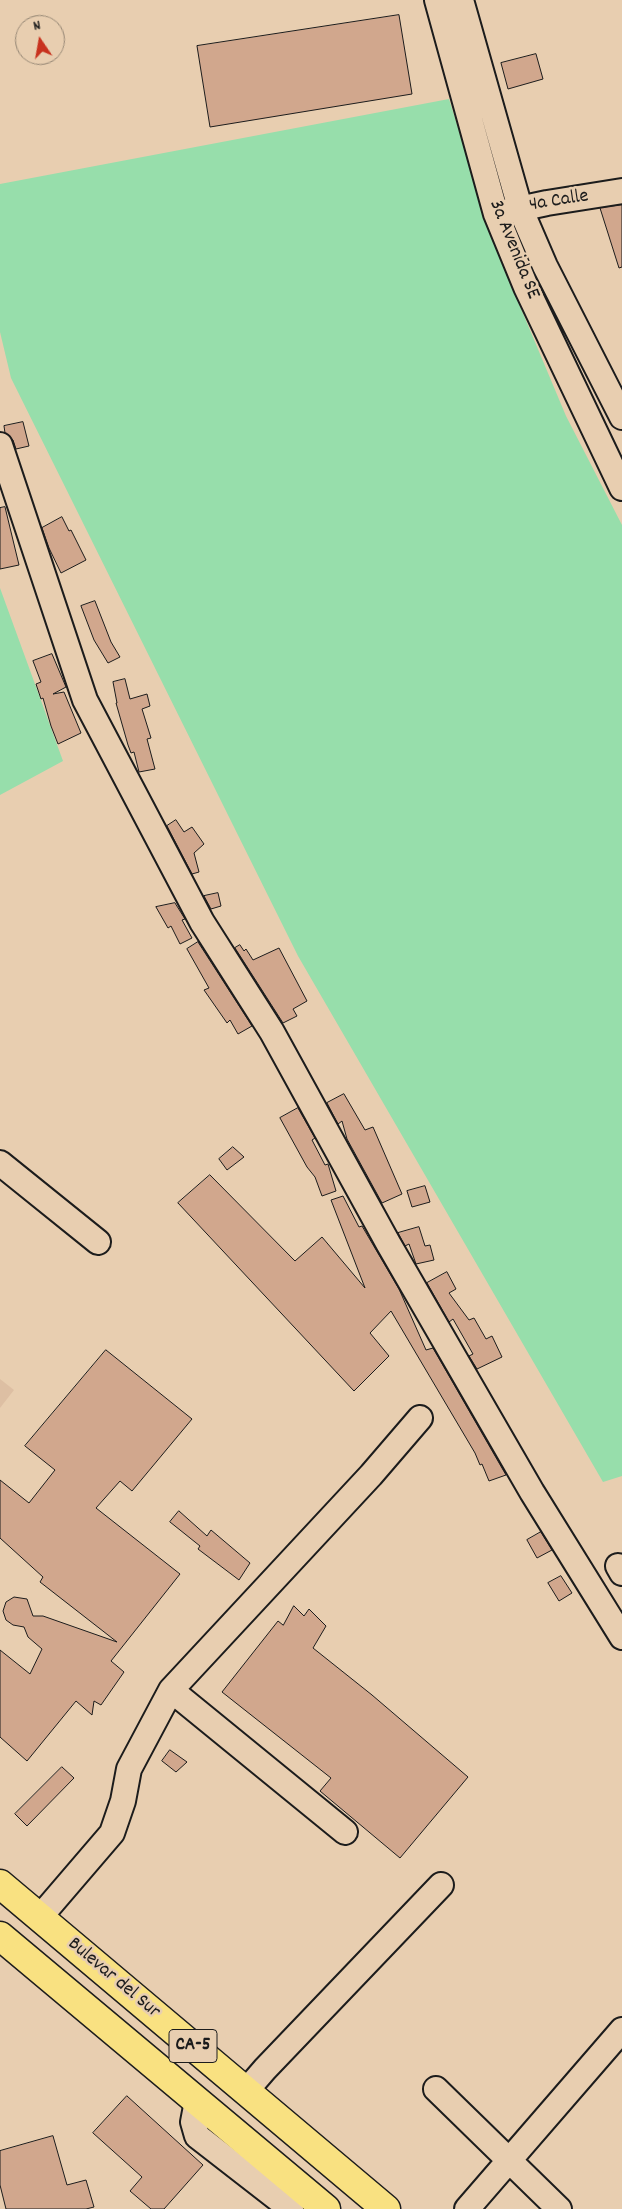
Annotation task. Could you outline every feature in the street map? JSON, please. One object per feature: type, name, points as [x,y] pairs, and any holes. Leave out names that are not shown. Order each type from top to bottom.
[{"type":"highway","name":"Bulevar del Sur","points":[[0,1884],[386,2209]]},
{"type":"highway","points":[[7,1942],[40,1917]]},
{"type":"highway","name":"Bulevar del Sur","points":[[7,1942],[326,2209]]},
{"type":"street","name":"3a Avenida SE","points":[[437,0],[496,214],[526,287],[622,488]]},
{"type":"street","points":[[461,0],[520,208],[545,266],[622,417]]},
{"type":"street","name":"4a Calle","points":[[496,214],[520,208],[622,192]]},
{"type":"street","points":[[0,445],[85,700],[202,922],[272,1032],[383,1234],[482,1406],[532,1492],[622,1637]]},
{"type":"street","points":[[0,1163],[98,1242]]},
{"type":"street","points":[[40,1917],[112,1833],[124,1801],[129,1769],[171,1690],[371,1475],[420,1418]]},
{"type":"street","points":[[171,1690],[345,1832]]},
{"type":"street","points":[[246,2091],[441,1885]]},
{"type":"street","points":[[467,2209],[622,2030]]},
{"type":"street","points":[[436,2089],[559,2209]]},
{"type":"street","points":[[197,2101],[193,2122],[197,2136],[291,2209]]},
{"type":"shaded area","points":[[0,1379],[14,1390],[0,1408]]},
{"type":"green space","points":[[449,99],[496,249],[566,416],[622,525],[622,1476],[603,1482],[298,956],[11,378],[0,332],[0,184]]},
{"type":"green space","points":[[0,588],[63,761],[0,795]]},
{"type":"building","points":[[399,15],[412,94],[210,127],[197,46]]},
{"type":"building","points":[[536,54],[543,79],[508,89],[501,63]]},
{"type":"building","points":[[622,205],[622,267],[619,268],[600,208]]},
{"type":"building","points":[[23,422],[29,446],[16,449],[13,440],[5,433],[4,426]]},
{"type":"building","points":[[5,507],[19,565],[0,569],[0,508]]},
{"type":"building","points":[[62,517],[69,531],[71,530],[86,560],[61,573],[42,528]]},
{"type":"building","points":[[95,601],[111,642],[120,657],[108,663],[94,640],[81,606]]},
{"type":"building","points":[[52,654],[66,687],[53,694],[64,692],[81,733],[58,744],[43,698],[41,699],[36,684],[41,682],[33,661]]},
{"type":"building","points":[[125,679],[130,699],[147,694],[150,706],[142,709],[151,738],[147,739],[155,769],[139,772],[134,752],[131,753],[128,745],[116,703],[113,682]]},
{"type":"building","points":[[176,820],[184,832],[192,827],[204,844],[194,853],[199,872],[192,874],[167,826]]},
{"type":"building","points":[[218,893],[221,906],[211,909],[204,896]]},
{"type":"building","points":[[175,903],[185,919],[182,920],[192,938],[180,944],[171,926],[168,928],[156,907]]},
{"type":"building","points":[[198,942],[252,1026],[238,1034],[230,1020],[227,1023],[204,990],[209,988],[187,949]]},
{"type":"building","points":[[240,945],[244,951],[246,949],[253,960],[279,948],[307,1001],[293,1009],[297,1016],[283,1023],[235,948]]},
{"type":"building","points":[[344,1094],[365,1130],[373,1127],[402,1194],[382,1203],[347,1139],[342,1121],[338,1124],[327,1103]]},
{"type":"building","points":[[298,1108],[315,1138],[312,1140],[325,1165],[328,1164],[336,1191],[322,1196],[315,1177],[307,1167],[280,1118]]},
{"type":"building","points":[[233,1147],[244,1157],[227,1170],[219,1159]]},
{"type":"building","points":[[210,1175],[295,1261],[322,1237],[365,1288],[331,1200],[343,1196],[359,1227],[362,1226],[399,1289],[426,1350],[433,1348],[506,1475],[489,1481],[482,1464],[480,1465],[475,1453],[391,1311],[370,1333],[389,1356],[354,1391],[178,1203]]},
{"type":"building","points":[[425,1186],[430,1202],[412,1207],[407,1191]]},
{"type":"building","points":[[419,1227],[425,1246],[430,1245],[434,1260],[416,1264],[409,1244],[405,1246],[398,1233]]},
{"type":"building","points":[[447,1272],[456,1289],[449,1293],[469,1320],[474,1318],[486,1339],[492,1336],[502,1357],[477,1369],[469,1356],[473,1354],[453,1319],[449,1322],[427,1283]]},
{"type":"building","points":[[106,1350],[192,1419],[132,1491],[120,1481],[96,1508],[180,1574],[111,1661],[124,1672],[101,1705],[94,1701],[92,1715],[76,1701],[27,1761],[0,1737],[0,1650],[30,1674],[42,1649],[28,1637],[24,1627],[13,1625],[6,1620],[3,1611],[6,1602],[14,1597],[27,1599],[33,1616],[43,1616],[117,1642],[40,1582],[43,1577],[0,1538],[0,1480],[29,1503],[55,1470],[25,1446]]},
{"type":"building","points":[[179,1511],[207,1536],[211,1530],[250,1563],[239,1580],[198,1549],[200,1546],[170,1522]]},
{"type":"building","points":[[541,1532],[552,1550],[537,1558],[527,1540]]},
{"type":"building","points":[[561,1576],[572,1593],[559,1601],[548,1583]]},
{"type":"building","points":[[294,1606],[304,1616],[309,1609],[326,1626],[313,1648],[372,1695],[468,1777],[400,1858],[320,1791],[331,1778],[222,1692],[278,1621],[283,1625]]},
{"type":"building","points":[[170,1750],[187,1762],[176,1772],[162,1761]]},
{"type":"building","points":[[62,1767],[74,1778],[27,1826],[15,1814]]},
{"type":"building","points":[[127,2096],[203,2165],[164,2209],[151,2209],[130,2191],[142,2177],[93,2133]]},
{"type":"building","points":[[53,2136],[67,2185],[86,2180],[94,2207],[86,2209],[6,2209],[0,2185],[0,2151]]}]
